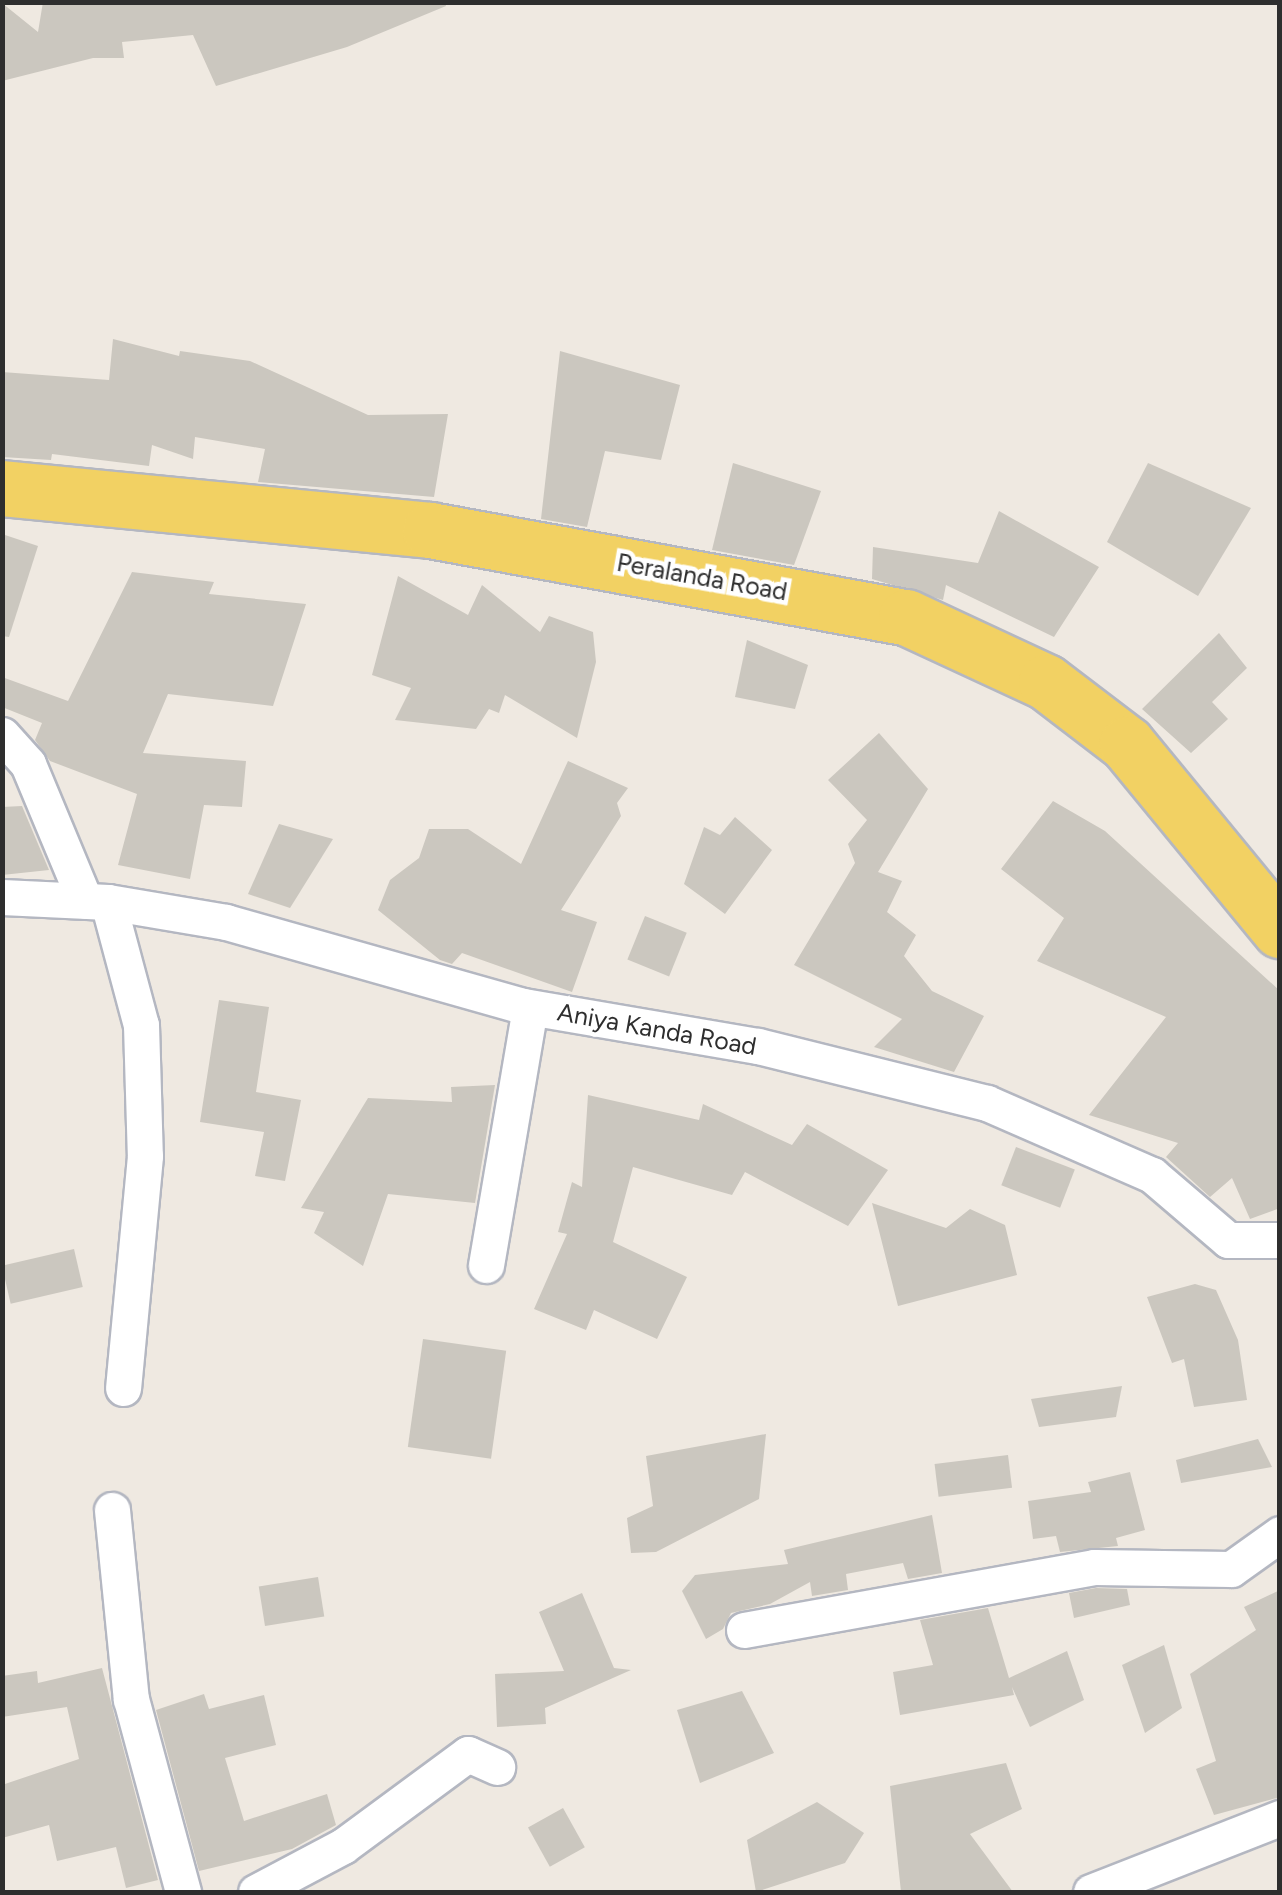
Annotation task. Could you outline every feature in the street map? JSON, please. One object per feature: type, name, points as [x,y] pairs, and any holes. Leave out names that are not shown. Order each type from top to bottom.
[{"type":"main road","name":"Peralanda Road","points":[[2,488],[430,530],[906,617],[1046,682],[1127,744],[1280,930]]},
{"type":"street","points":[[2,735],[28,764],[96,901],[141,1024],[145,1156],[123,1388]]},
{"type":"street","name":"Aniya Kanda Road","points":[[2,897],[96,901],[226,922],[530,1008],[758,1046],[987,1103],[1152,1175],[1228,1240],[1280,1240]]},
{"type":"street","points":[[486,1265],[530,1008]]},
{"type":"street","points":[[112,1510],[130,1699],[182,1892]]},
{"type":"street","points":[[744,1630],[1094,1567],[1231,1569],[1280,1534]]},
{"type":"street","points":[[256,1892],[343,1846],[468,1754],[497,1767]]},
{"type":"street","points":[[1092,1892],[1280,1818]]},
{"type":"building","points":[[43,2],[445,2],[446,6],[347,47],[216,86],[193,35],[122,42],[124,58],[93,58],[2,81],[2,3],[38,32]]},
{"type":"building","points":[[113,339],[179,356],[180,351],[250,361],[368,415],[448,414],[434,497],[258,482],[265,449],[195,437],[193,459],[152,445],[149,466],[52,454],[51,460],[2,457],[2,372],[109,380]]},
{"type":"building","points":[[560,351],[680,385],[661,460],[605,451],[587,527],[541,519]]},
{"type":"building","points":[[733,463],[821,491],[794,565],[712,550]]},
{"type":"building","points":[[1148,463],[1251,508],[1198,596],[1107,542]]},
{"type":"building","points":[[999,511],[1099,567],[1054,637],[946,585],[943,600],[872,579],[873,547],[978,563]]},
{"type":"building","points":[[2,534],[38,546],[9,637],[2,636]]},
{"type":"building","points":[[132,572],[214,582],[209,594],[306,604],[273,706],[168,694],[143,753],[246,761],[242,807],[204,805],[190,879],[118,865],[137,794],[50,761],[35,740],[42,723],[2,707],[2,677],[68,701]]},
{"type":"building","points":[[398,576],[468,615],[482,585],[540,632],[549,616],[593,632],[596,662],[577,738],[505,695],[499,713],[489,709],[476,729],[395,720],[411,688],[372,675]]},
{"type":"building","points":[[1219,633],[1247,668],[1212,702],[1228,719],[1191,753],[1142,709]]},
{"type":"building","points":[[747,640],[808,665],[795,709],[735,697]]},
{"type":"building","points":[[879,733],[928,789],[878,872],[902,881],[887,912],[916,935],[904,956],[932,991],[984,1016],[954,1072],[874,1047],[902,1019],[794,965],[855,863],[848,844],[867,820],[828,780]]},
{"type":"building","points":[[568,761],[628,788],[617,803],[621,816],[561,910],[597,922],[572,992],[462,953],[452,964],[440,960],[378,910],[390,880],[419,858],[429,829],[468,829],[521,864]]},
{"type":"building","points":[[1053,801],[1105,831],[1280,991],[1280,1208],[1250,1219],[1232,1178],[1210,1197],[1166,1157],[1178,1143],[1089,1115],[1166,1017],[1037,961],[1064,918],[1001,869]]},
{"type":"building","points":[[22,806],[49,870],[2,875],[2,807]]},
{"type":"building","points":[[735,817],[772,850],[725,914],[684,884],[704,827],[720,835]]},
{"type":"building","points":[[279,824],[333,839],[290,908],[248,894]]},
{"type":"building","points":[[645,916],[687,933],[669,976],[627,960]]},
{"type":"building","points":[[219,1000],[269,1007],[256,1092],[301,1100],[285,1181],[255,1176],[264,1132],[200,1122]]},
{"type":"building","points":[[495,1085],[475,1203],[388,1194],[363,1266],[314,1233],[324,1212],[301,1208],[368,1098],[452,1102],[451,1087]]},
{"type":"building","points":[[588,1095],[699,1120],[703,1104],[792,1145],[807,1124],[888,1170],[848,1226],[745,1172],[732,1195],[633,1167],[613,1242],[687,1277],[657,1339],[594,1310],[586,1330],[534,1309],[567,1234],[558,1232],[572,1182],[582,1187]]},
{"type":"building","points":[[1016,1147],[1075,1170],[1060,1208],[1001,1185]]},
{"type":"building","points":[[872,1203],[946,1228],[970,1209],[1005,1225],[1017,1275],[898,1306]]},
{"type":"building","points":[[74,1249],[83,1287],[11,1304],[2,1266]]},
{"type":"building","points":[[1195,1284],[1216,1290],[1238,1340],[1247,1400],[1194,1407],[1184,1359],[1172,1363],[1147,1297]]},
{"type":"building","points":[[423,1339],[506,1351],[491,1459],[408,1447]]},
{"type":"building","points":[[1122,1386],[1116,1417],[1039,1427],[1031,1399]]},
{"type":"building","points":[[766,1434],[759,1499],[656,1552],[631,1553],[627,1518],[653,1506],[646,1456]]},
{"type":"building","points":[[1258,1439],[1272,1467],[1181,1483],[1176,1460]]},
{"type":"building","points":[[1008,1455],[1012,1488],[939,1497],[935,1464]]},
{"type":"building","points":[[1130,1472],[1145,1530],[1116,1538],[1118,1546],[1060,1552],[1056,1536],[1033,1539],[1028,1501],[1091,1492],[1088,1482]]},
{"type":"building","points":[[932,1515],[942,1573],[908,1579],[903,1563],[846,1574],[848,1590],[812,1596],[810,1582],[770,1604],[731,1613],[723,1629],[706,1639],[682,1591],[695,1575],[788,1564],[784,1550]]},
{"type":"building","points":[[318,1577],[324,1617],[265,1626],[259,1586]]},
{"type":"building","points":[[1096,1588],[1127,1589],[1130,1605],[1074,1618],[1069,1593]]},
{"type":"building","points":[[1280,1590],[1280,1797],[1214,1815],[1196,1769],[1216,1761],[1190,1674],[1256,1630],[1244,1607]]},
{"type":"building","points":[[582,1593],[614,1668],[631,1670],[545,1708],[546,1724],[497,1727],[495,1674],[564,1671],[539,1612]]},
{"type":"building","points":[[988,1608],[1009,1678],[1067,1651],[1084,1700],[1030,1727],[1012,1687],[1014,1695],[900,1715],[893,1672],[933,1665],[920,1620]]},
{"type":"building","points":[[1164,1645],[1182,1708],[1145,1733],[1122,1665]]},
{"type":"building","points":[[102,1668],[158,1880],[126,1888],[116,1847],[57,1861],[49,1825],[2,1838],[2,1785],[79,1759],[67,1707],[2,1717],[2,1676],[37,1671],[38,1683]]},
{"type":"building","points":[[742,1691],[774,1753],[700,1783],[677,1710]]},
{"type":"building","points":[[204,1694],[209,1709],[264,1695],[276,1745],[225,1758],[244,1821],[327,1794],[336,1825],[292,1849],[199,1871],[156,1710]]},
{"type":"building","points":[[1006,1763],[1022,1809],[970,1834],[1013,1892],[901,1892],[890,1786]]},
{"type":"building","points":[[817,1802],[864,1833],[845,1863],[756,1892],[747,1840]]},
{"type":"building","points":[[563,1808],[585,1847],[550,1867],[528,1827]]}]
